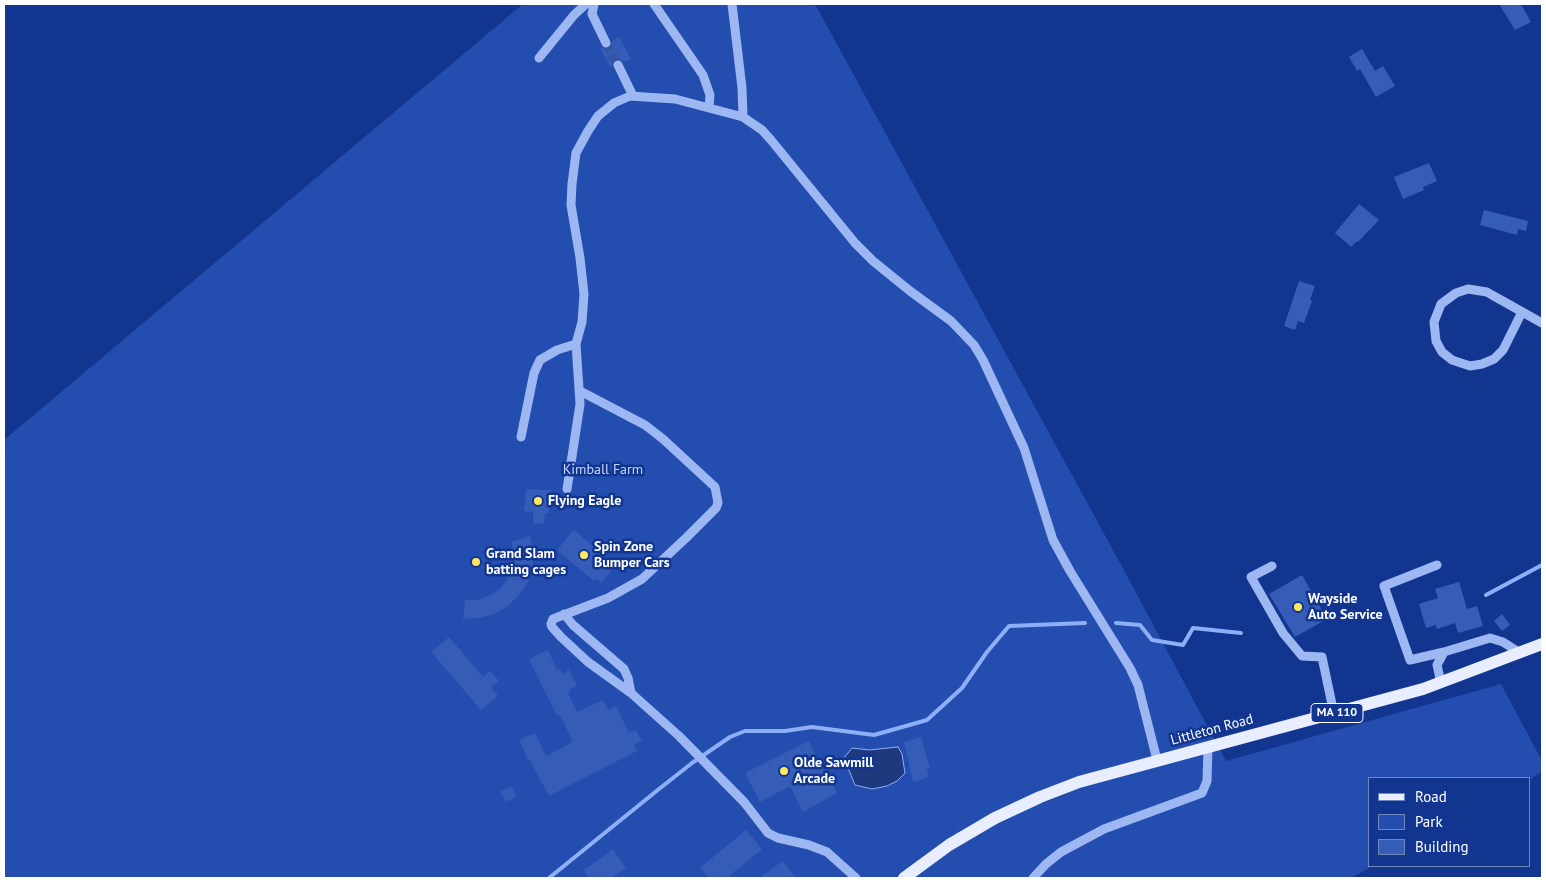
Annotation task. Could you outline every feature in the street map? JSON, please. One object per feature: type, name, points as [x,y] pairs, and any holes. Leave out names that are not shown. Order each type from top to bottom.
[{"type":"main road","name":"Littleton Road","points":[[904,878],[949,845],[995,818],[1080,782],[1208,746],[1334,714],[1441,683],[1542,644]]},
{"type":"street","points":[[539,58],[574,15],[586,4]]},
{"type":"street","points":[[594,4],[592,14],[606,43]]},
{"type":"street","points":[[654,4],[703,75],[710,95],[709,108]]},
{"type":"street","points":[[732,4],[742,88],[743,117]]},
{"type":"street","points":[[618,66],[633,96]]},
{"type":"street","points":[[567,489],[579,416],[580,391],[576,344],[582,322],[584,294],[571,205],[576,153],[598,116],[623,98],[633,96],[675,99],[743,117],[762,130],[772,140],[855,243],[873,261],[951,321],[974,345],[983,360],[1024,448],[1053,540],[1130,668],[1138,685],[1157,760]]},
{"type":"street","points":[[1522,312],[1503,350],[1494,359],[1482,364],[1463,365],[1452,360],[1442,352],[1436,341],[1434,328],[1438,310],[1445,300],[1462,290],[1474,289],[1487,292],[1542,323]]},
{"type":"street","points":[[520,437],[534,373],[540,360],[557,350],[576,344]]},
{"type":"street","points":[[580,391],[645,425],[663,439],[715,487],[718,503],[716,508],[642,579],[608,598],[553,619],[551,624],[561,637],[588,662],[631,693],[679,736],[744,802],[768,834],[827,852],[853,878]]},
{"type":"street","points":[[1437,565],[1384,586],[1410,660],[1490,638],[1503,642],[1520,653]]},
{"type":"street","points":[[1272,566],[1251,577],[1283,633],[1302,656],[1322,657],[1334,714]]},
{"type":"street","points":[[564,614],[573,625],[624,669],[631,693]]},
{"type":"street","points":[[1441,683],[1437,665],[1444,652]]},
{"type":"street","points":[[1034,878],[1046,864],[1062,852],[1104,829],[1202,793],[1207,781],[1208,746]]},
{"type":"green space","name":"Kimball Farm","points":[[523,4],[815,4],[1226,761],[1501,684],[1542,761],[1542,772],[1531,778],[1368,777],[1368,867],[1371,867],[1351,878],[4,878],[4,440]]},
{"type":"shaded area","points":[[898,747],[902,754],[905,773],[897,781],[887,786],[872,789],[855,785],[844,758],[852,748],[869,750]]},
{"type":"building","points":[[1499,4],[1521,4],[1531,22],[1515,30]]},
{"type":"building","points":[[619,37],[631,59],[624,62],[619,59],[615,60],[611,69],[600,47],[609,48],[612,41]]},
{"type":"building","points":[[1362,49],[1375,71],[1383,66],[1395,86],[1376,97],[1360,69],[1357,71],[1349,57]]},
{"type":"building","points":[[1429,163],[1437,181],[1423,187],[1424,190],[1403,199],[1394,177]]},
{"type":"building","points":[[1359,204],[1379,220],[1351,247],[1335,233]]},
{"type":"building","points":[[1484,210],[1528,221],[1526,231],[1518,229],[1517,235],[1480,225]]},
{"type":"building","points":[[1299,281],[1315,286],[1304,323],[1298,321],[1295,330],[1284,326]]},
{"type":"building","name":"Flying Eagle","points":[[526,489],[551,490],[549,513],[545,513],[544,524],[533,523],[533,512],[524,511]]},
{"type":"building","name":"Spin Zone Bumper Cars","points":[[574,530],[611,561],[610,563],[614,567],[601,583],[596,579],[594,581],[557,550]]},
{"type":"building","points":[[530,536],[533,551],[532,567],[528,582],[519,595],[508,606],[494,614],[479,618],[463,619],[465,600],[476,600],[489,596],[500,589],[507,580],[514,561],[512,542]]},
{"type":"building","name":"Wayside Auto Service","points":[[1302,575],[1327,619],[1295,637],[1269,594]]},
{"type":"building","points":[[1459,582],[1467,609],[1477,606],[1483,626],[1458,633],[1455,623],[1437,629],[1436,625],[1426,628],[1419,604],[1438,598],[1435,589]]},
{"type":"building","points":[[1502,614],[1510,625],[1502,631],[1494,621]]},
{"type":"building","points":[[449,637],[483,677],[490,671],[499,681],[491,687],[498,696],[481,710],[431,652]]},
{"type":"building","points":[[548,650],[557,670],[560,668],[562,674],[569,670],[577,686],[570,689],[571,691],[568,693],[577,712],[603,700],[608,710],[616,706],[629,733],[636,730],[642,741],[634,745],[637,751],[549,796],[528,760],[519,740],[535,733],[546,756],[573,742],[560,715],[557,716],[529,659]]},
{"type":"building","points":[[921,737],[930,768],[926,769],[929,777],[913,782],[904,742]]},
{"type":"building","name":"Olde Sawmill Arcade","points":[[809,741],[829,783],[832,782],[837,793],[803,812],[790,786],[760,802],[745,773]]},
{"type":"building","points":[[511,786],[517,796],[506,802],[500,792]]},
{"type":"building","points":[[746,830],[762,849],[727,878],[709,878],[700,868]]},
{"type":"building","points":[[613,849],[626,868],[611,878],[589,878],[584,870]]},
{"type":"building","points":[[783,861],[796,878],[759,878]]},
{"type":"waterway","points":[[1486,595],[1542,565]]},
{"type":"waterway","points":[[549,878],[692,763],[730,737],[745,731],[785,731],[812,727],[874,735],[927,720],[962,688],[987,652],[1009,626],[1085,623]]},
{"type":"waterway","points":[[1116,623],[1140,625],[1152,640],[1183,645],[1193,628],[1241,633]]},
{"type":"tunnel","points":[[606,43],[618,65]]},
{"type":"place","name":"Flying Eagle","points":[[538,501]]},
{"type":"place","name":"Spin Zone Bumper Cars","points":[[584,555]]},
{"type":"place","name":"Grand Slam batting cages","points":[[476,562]]},
{"type":"place","name":"Wayside Auto Service","points":[[1298,607]]},
{"type":"place","name":"Olde Sawmill Arcade","points":[[784,771]]}]
